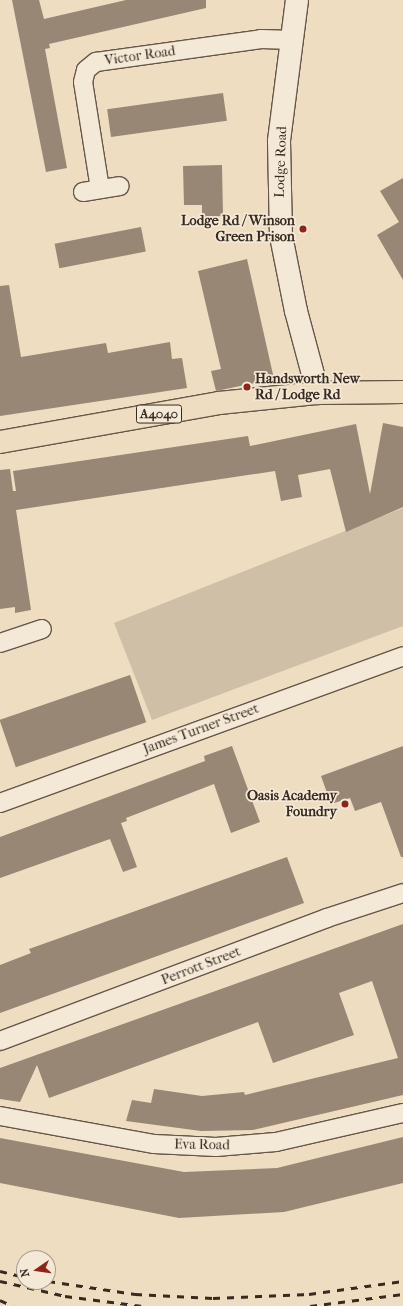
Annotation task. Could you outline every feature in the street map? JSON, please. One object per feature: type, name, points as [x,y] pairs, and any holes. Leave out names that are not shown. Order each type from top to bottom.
[{"type":"main road","name":"A4040","points":[[0,442],[219,404],[318,393],[403,392]]},
{"type":"street","name":"Lodge Road","points":[[297,0],[279,141],[281,236],[296,311],[318,393]]},
{"type":"street","name":"Victor Road","points":[[120,186],[91,191],[82,82],[86,70],[96,62],[261,39],[293,40]]},
{"type":"street","points":[[0,643],[42,629]]},
{"type":"street","name":"James Turner Street","points":[[0,803],[403,656]]},
{"type":"street","name":"Perrott Street","points":[[0,1041],[327,918],[403,893]]},
{"type":"street","name":"Eva Road","points":[[0,1116],[154,1144],[216,1147],[276,1142],[403,1113]]},
{"type":"shaded area","points":[[403,508],[403,626],[152,720],[114,623]]},
{"type":"building","points":[[12,0],[39,0],[44,19],[126,0],[206,0],[206,8],[49,44],[50,48],[45,49],[67,168],[46,172]]},
{"type":"building","points":[[223,93],[227,121],[111,137],[107,109]]},
{"type":"building","points":[[222,165],[223,216],[202,217],[202,205],[184,205],[183,166]]},
{"type":"building","points":[[403,178],[403,280],[377,235],[399,222],[380,191]]},
{"type":"building","points":[[141,227],[146,252],[59,268],[55,244]]},
{"type":"building","points":[[247,259],[274,379],[216,391],[211,371],[221,369],[198,271]]},
{"type":"building","points":[[9,285],[21,357],[106,343],[108,353],[170,342],[172,359],[182,358],[187,388],[0,416],[0,286]]},
{"type":"building","points":[[383,423],[403,427],[403,507],[346,532],[330,469],[298,475],[302,497],[281,501],[275,471],[16,510],[31,610],[15,613],[15,607],[0,609],[0,470],[10,469],[13,491],[16,491],[13,471],[248,436],[250,446],[356,424],[370,494]]},
{"type":"building","points":[[130,675],[146,722],[16,767],[0,720]]},
{"type":"building","points":[[232,746],[260,822],[231,833],[214,784],[126,818],[127,821],[121,823],[137,867],[123,872],[110,839],[0,878],[0,837],[205,761],[204,756]]},
{"type":"building","points":[[403,746],[403,857],[401,857],[381,802],[355,811],[350,798],[331,804],[321,776]]},
{"type":"building","points":[[287,857],[304,903],[0,1013],[0,965],[31,953],[29,949]]},
{"type":"building","points":[[403,924],[403,1095],[253,1130],[201,1131],[126,1121],[132,1100],[151,1103],[154,1089],[202,1096],[244,1092],[245,1095],[398,1058],[372,981],[339,993],[354,1035],[273,1063],[258,1022],[49,1098],[37,1065],[20,1102],[0,1099],[0,1068]]},
{"type":"building","points":[[403,1137],[403,1183],[284,1212],[179,1218],[0,1183],[0,1138],[184,1172],[277,1168]]},
{"type":"railway","points":[[0,1271],[16,1275]]},
{"type":"railway","points":[[0,1281],[65,1296],[142,1306]]},
{"type":"railway","points":[[56,1282],[135,1294],[213,1298],[309,1294],[403,1281]]},
{"type":"railway","points":[[310,1306],[403,1294]]},
{"type":"railway","points":[[0,1300],[13,1306]]},
{"type":"place","name":"Lodge Rd / Winson Green Prison","points":[[303,229]]},
{"type":"place","name":"Handsworth New Rd / Lodge Rd","points":[[247,387]]},
{"type":"place","name":"Oasis Academy Foundry","points":[[345,804]]}]
